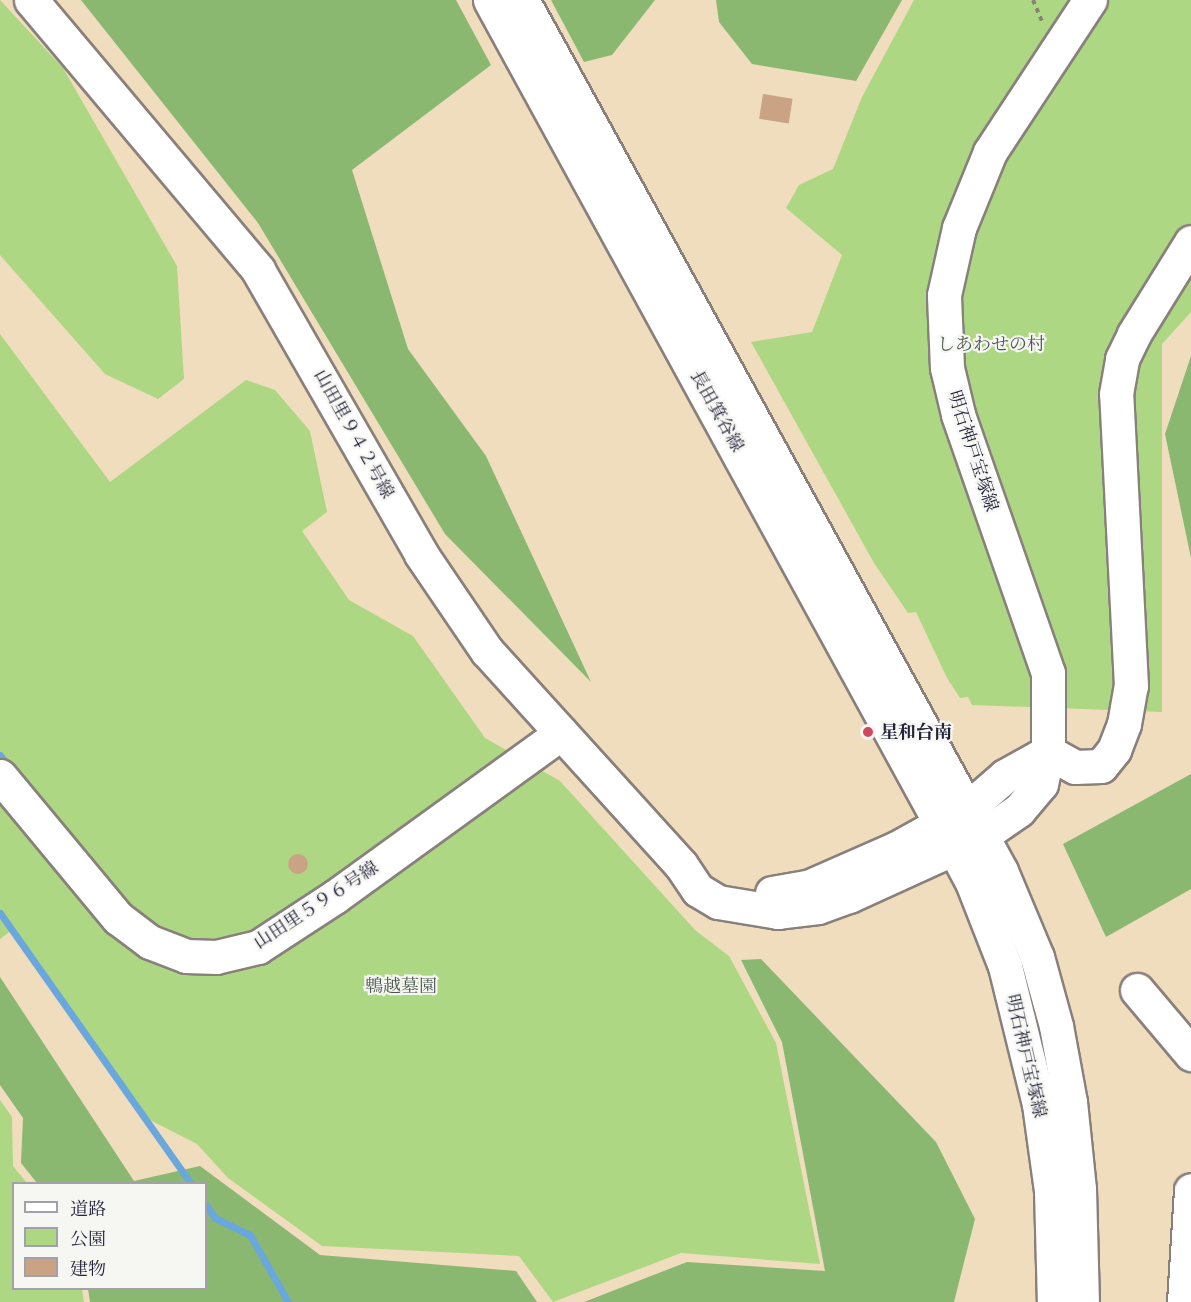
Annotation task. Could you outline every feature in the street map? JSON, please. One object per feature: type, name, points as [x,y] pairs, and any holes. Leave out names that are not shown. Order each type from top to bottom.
[{"type":"street","name":"山田里９４２号線","points":[[31,0],[258,270],[421,554],[487,651],[681,865],[698,890],[718,902],[778,912],[818,907],[961,829]]},
{"type":"street","name":"長田箕谷線","points":[[490,0],[961,829]]},
{"type":"street","name":"長田箕谷線","points":[[522,0],[961,829]]},
{"type":"street","name":"明石神戸宝塚線","points":[[961,829],[1019,810],[1041,784],[1048,752],[1048,673],[958,414],[947,368],[944,295],[958,228],[990,152],[1055,34],[1090,0]]},
{"type":"street","points":[[1048,752],[1075,767],[1101,766],[1114,750],[1124,724],[1131,686],[1116,394],[1122,359],[1134,334],[1191,242]]},
{"type":"street","name":"山田里５９６号線","points":[[0,776],[118,918],[150,942],[186,956],[216,957],[258,947],[268,941],[336,896],[561,733]]},
{"type":"street","name":"明石神戸宝塚線","points":[[961,829],[972,882],[1005,966],[1039,1104],[1051,1190],[1054,1302]]},
{"type":"street","name":"明石神戸宝塚線","points":[[961,829],[1037,957],[1056,1026],[1070,1102],[1079,1189],[1082,1302]]},
{"type":"street","points":[[1137,990],[1191,1054]]},
{"type":"street","points":[[1184,1302],[1191,1190]]},
{"type":"path","points":[[1033,0],[1055,34]]},
{"type":"green space","points":[[0,0],[63,68],[177,266],[184,379],[158,399],[105,374],[0,255]]},
{"type":"green space","points":[[81,0],[456,0],[491,65],[352,170],[408,349],[486,456],[591,682],[445,534],[258,223]]},
{"type":"green space","points":[[551,0],[655,0],[612,55],[584,62]]},
{"type":"green space","points":[[716,0],[902,0],[856,81],[752,64],[719,22]]},
{"type":"green space","name":"しあわせの村","points":[[914,0],[1191,0],[1191,312],[1162,344],[1162,712],[972,705],[968,697],[960,698],[947,678],[916,612],[908,613],[874,563],[751,342],[812,332],[842,255],[786,208],[799,185],[833,169],[862,97]]},
{"type":"green space","name":"鵯越墓園","points":[[0,334],[110,482],[246,380],[275,390],[310,431],[327,512],[302,531],[349,600],[413,636],[485,738],[560,781],[695,930],[729,956],[776,1043],[820,1264],[681,1253],[553,1302],[519,1256],[322,1246],[228,1178],[197,1144],[146,1118],[12,930],[0,939]]},
{"type":"green space","points":[[1191,356],[1191,558],[1165,434]]},
{"type":"green space","points":[[1191,774],[1191,889],[1106,937],[1063,844]]},
{"type":"green space","points":[[761,959],[936,1142],[975,1219],[954,1302],[584,1302],[687,1262],[825,1271],[782,1042],[741,960]]},
{"type":"green space","points":[[0,977],[134,1181],[200,1166],[320,1255],[516,1271],[537,1302],[90,1302],[88,1290],[207,1290],[207,1182],[36,1182],[21,1163],[23,1118],[0,1085]]},
{"type":"green space","points":[[0,1100],[12,1117],[13,1166],[26,1182],[12,1182],[12,1290],[82,1290],[84,1302],[0,1302]]},
{"type":"building","points":[[763,94],[793,99],[789,123],[759,119]]},
{"type":"building","points":[[294,854],[302,854],[308,860],[308,868],[302,874],[294,874],[288,868],[288,860]]},
{"type":"waterway","points":[[0,755],[9,767]]},
{"type":"waterway","points":[[0,913],[190,1182]]},
{"type":"waterway","points":[[207,1206],[215,1218],[250,1235],[288,1302]]},
{"type":"place","name":"星和台南","points":[[868,732]]}]
